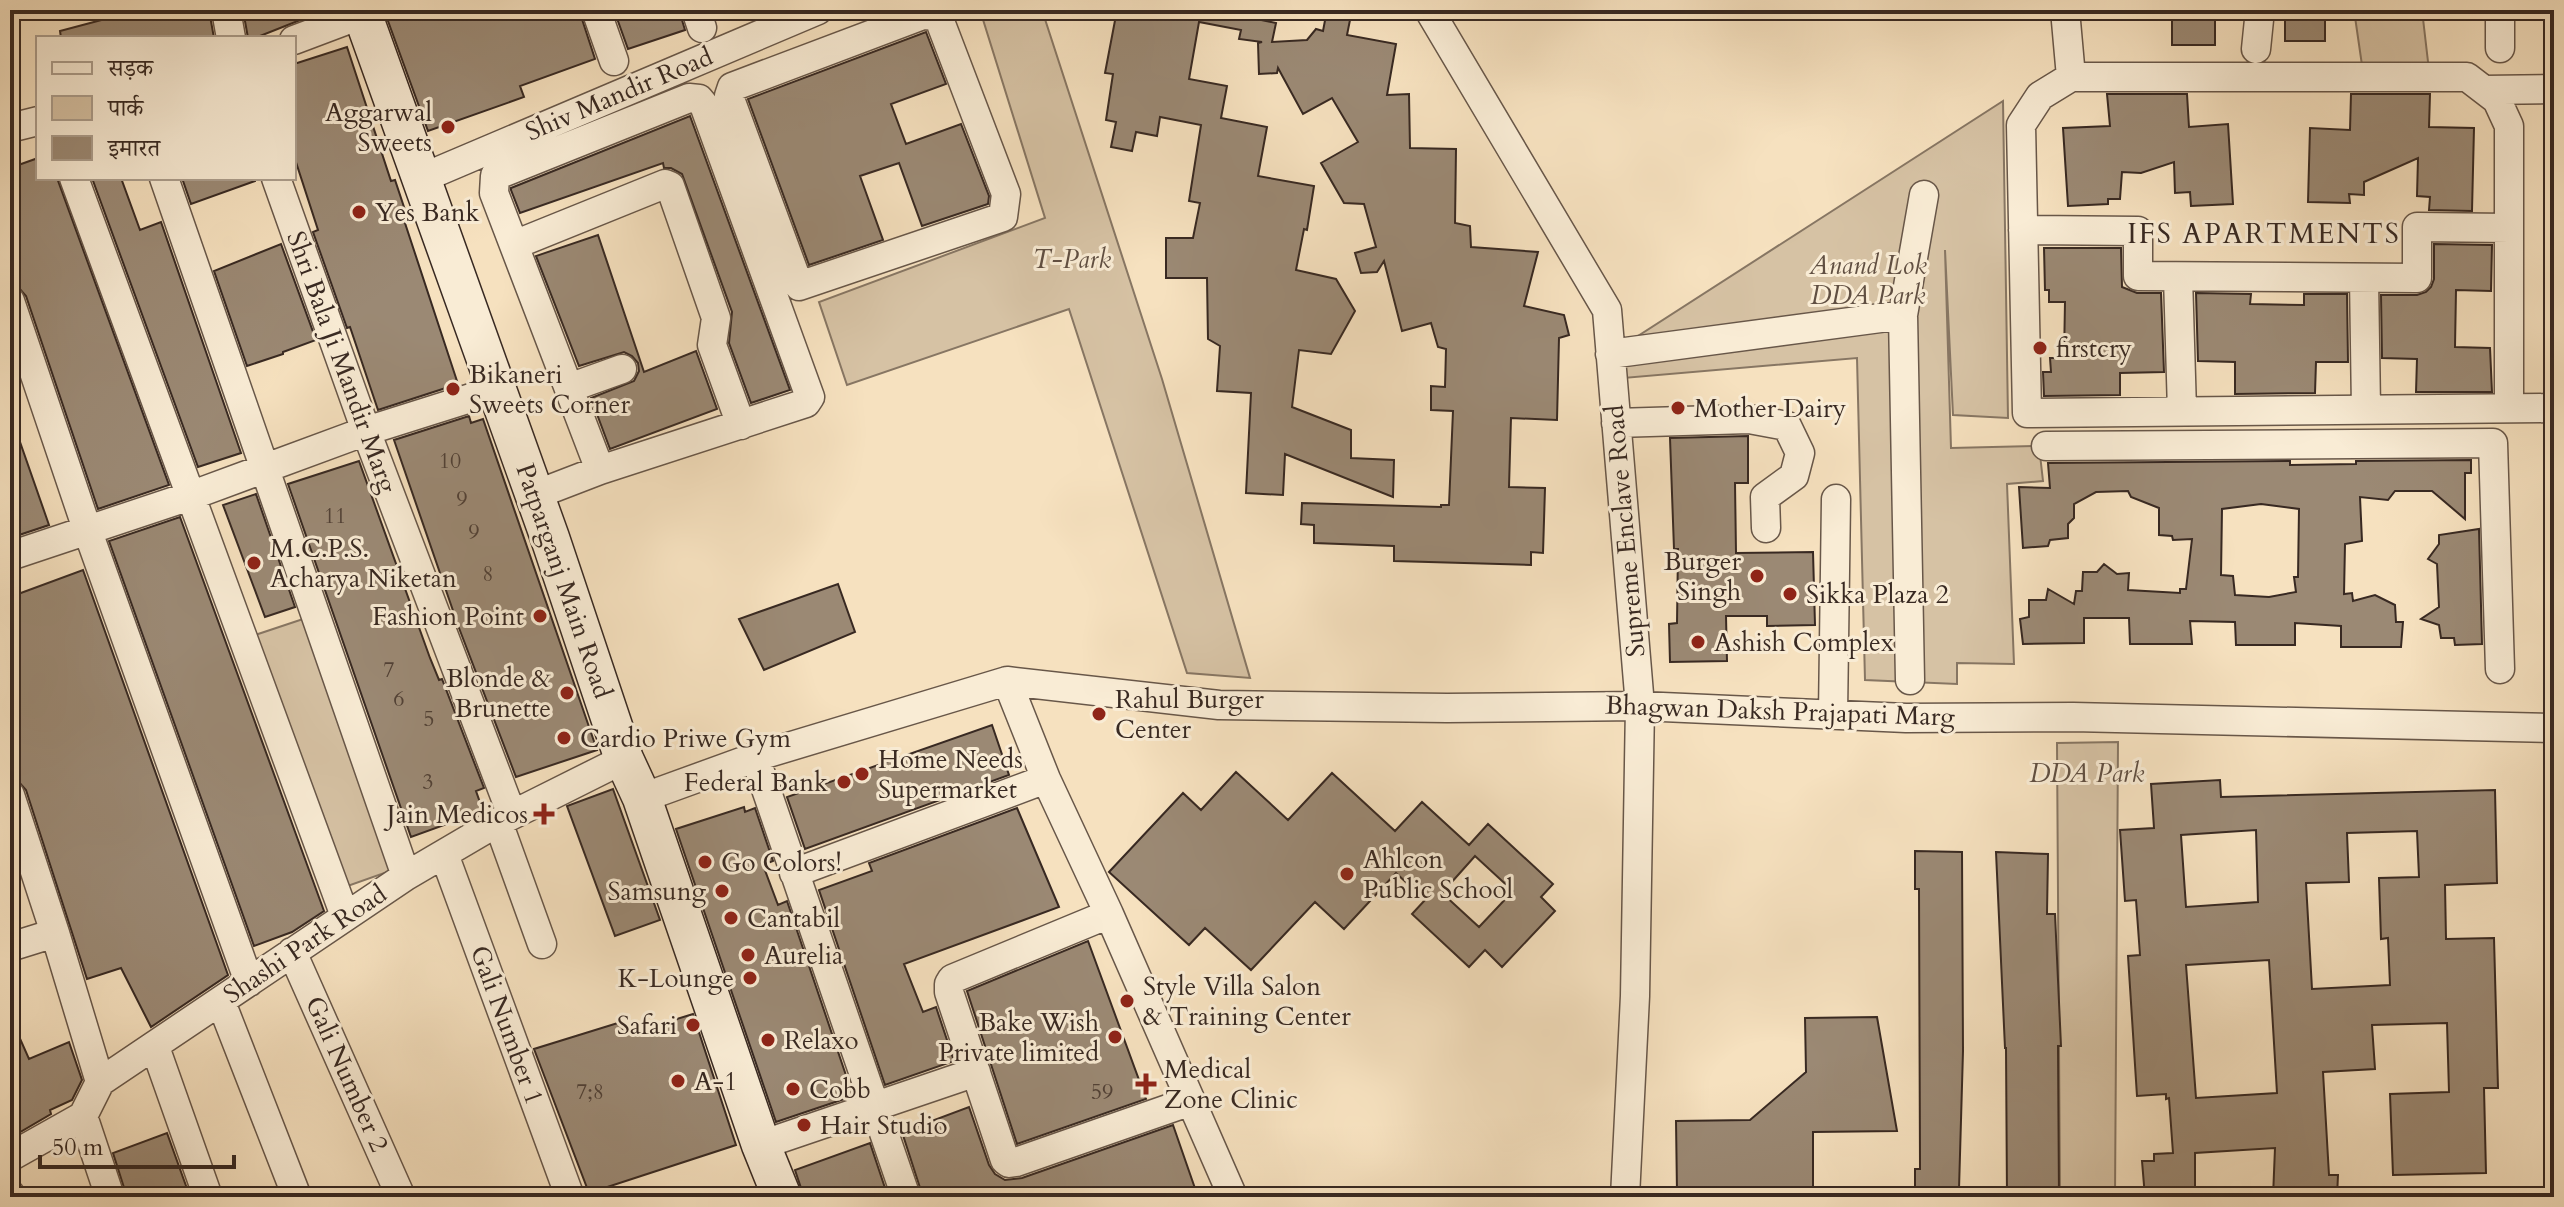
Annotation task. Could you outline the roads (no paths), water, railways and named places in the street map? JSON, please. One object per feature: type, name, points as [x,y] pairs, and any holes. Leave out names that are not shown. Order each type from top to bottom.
[{"type":"street","points":[[226,10],[231,36]]},
{"type":"street","points":[[596,10],[614,61]]},
{"type":"street","points":[[818,10],[834,48]]},
{"type":"street","name":"Shiv Mandir Road","points":[[420,179],[818,10]]},
{"type":"street","name":"Supreme Enclave Road","points":[[1429,10],[1607,310],[1640,706],[1635,996],[1625,1197]]},
{"type":"street","points":[[2065,10],[2071,77]]},
{"type":"street","points":[[2256,49],[2260,10]]},
{"type":"street","points":[[2500,10],[2500,48]]},
{"type":"street","points":[[296,39],[362,12]]},
{"type":"street","name":"Patparganj Main Road","points":[[362,12],[535,495],[624,759],[642,798],[761,1145],[782,1197]]},
{"type":"street","points":[[923,15],[938,16],[1006,194],[1003,217],[799,286],[729,96],[732,87],[834,48],[923,15]]},
{"type":"street","points":[[2509,408],[2509,126],[2497,100],[2467,77],[2071,77],[2040,96],[2021,125],[2027,413],[2554,408]]},
{"type":"street","points":[[2484,90],[2554,89]]},
{"type":"street","points":[[535,495],[600,470],[806,403],[810,397],[704,105],[699,99],[689,98],[495,176],[494,193],[600,470]]},
{"type":"street","points":[[10,128],[36,122]]},
{"type":"street","points":[[75,180],[345,916]]},
{"type":"street","points":[[165,180],[406,876]]},
{"type":"street","name":"Shri Bala Ji Mandir Marg","points":[[277,180],[505,819],[542,944]]},
{"type":"street","points":[[514,245],[665,184],[670,186],[716,318],[712,345],[741,425]]},
{"type":"street","points":[[1910,680],[1903,315],[1924,195]]},
{"type":"street","points":[[2023,230],[2138,231],[2138,276],[2417,278],[2417,227],[2509,228]]},
{"type":"street","points":[[2178,277],[2182,411]]},
{"type":"street","points":[[2364,278],[2366,409]]},
{"type":"street","points":[[10,301],[87,529],[249,982]]},
{"type":"street","points":[[1610,354],[1903,315]]},
{"type":"street","points":[[569,388],[622,369]]},
{"type":"street","points":[[10,556],[190,496],[366,431],[496,390]]},
{"type":"street","points":[[1616,423],[1749,419],[1787,426],[1800,453],[1794,476],[1765,497],[1766,528]]},
{"type":"street","points":[[2046,446],[2493,443],[2500,669]]},
{"type":"street","points":[[1833,715],[1836,499]]},
{"type":"street","points":[[642,798],[755,757],[1007,681],[1046,779],[1233,1197]]},
{"type":"street","name":"Bhagwan Daksh Prajapati Marg","points":[[1007,681],[1219,705],[1447,708],[1640,706],[1906,718],[2043,716],[2554,728]]},
{"type":"street","points":[[755,757],[906,1197]]},
{"type":"street","name":"Shashi Park Road","points":[[100,1082],[406,876],[505,819],[624,759]]},
{"type":"street","points":[[794,873],[1046,779]]},
{"type":"street","points":[[10,795],[100,1082],[83,1116],[10,1157]]},
{"type":"street","name":"Gali Number 1","points":[[444,854],[570,1197]]},
{"type":"street","points":[[1109,914],[952,979],[949,984],[949,992],[1005,1160],[1009,1163],[1191,1101]]},
{"type":"street","points":[[10,947],[55,933]]},
{"type":"street","name":"Gali Number 2","points":[[292,952],[401,1197]]},
{"type":"street","points":[[221,1002],[297,1197]]},
{"type":"street","points":[[155,1047],[208,1197]]},
{"type":"street","points":[[761,1145],[976,1072]]},
{"type":"street","points":[[83,1116],[110,1197]]},
{"type":"place","name":"Aggarwal Sweets","points":[[448,127]]},
{"type":"place","name":"Yes Bank","points":[[359,212]]},
{"type":"place","name":"firstcry","points":[[2040,348]]},
{"type":"place","name":"Bikaneri Sweets Corner","points":[[453,389]]},
{"type":"place","name":"Mother Dairy","points":[[1678,408]]},
{"type":"place","name":"M.C.P.S. Acharya Niketan","points":[[254,563]]},
{"type":"place","name":"Burger Singh","points":[[1757,576]]},
{"type":"place","name":"Sikka Plaza 2","points":[[1790,594]]},
{"type":"place","name":"Fashion Point","points":[[540,616]]},
{"type":"place","name":"Ashish Complex","points":[[1698,642]]},
{"type":"place","name":"Blonde & Brunette","points":[[567,693]]},
{"type":"place","name":"Rahul Burger Center","points":[[1099,714]]},
{"type":"place","name":"Cardio Priwe Gym","points":[[564,738]]},
{"type":"place","name":"Home Needs Supermarket","points":[[862,774]]},
{"type":"place","name":"Federal Bank","points":[[844,782]]},
{"type":"place","name":"Jain Medicos","points":[[544,814]]},
{"type":"place","name":"Go Colors!","points":[[705,862]]},
{"type":"place","name":"Ahlcon Public School","points":[[1347,874]]},
{"type":"place","name":"Samsung","points":[[722,891]]},
{"type":"place","name":"Cantabil","points":[[731,918]]},
{"type":"place","name":"Aurelia","points":[[748,955]]},
{"type":"place","name":"K-Lounge","points":[[750,978]]},
{"type":"place","name":"Style Villa Salon & Training Center","points":[[1127,1001]]},
{"type":"place","name":"Safari","points":[[693,1025]]},
{"type":"place","name":"Bake Wish Private limited","points":[[1115,1037]]},
{"type":"place","name":"Relaxo","points":[[768,1040]]},
{"type":"place","name":"A-1","points":[[678,1081]]},
{"type":"place","name":"Medical Zone Clinic","points":[[1146,1084]]},
{"type":"place","name":"Cobb","points":[[793,1089]]},
{"type":"place","name":"Hair Studio","points":[[804,1125]]},
{"type":"district","name":"IFS APARTMENTS","points":[[2264,234]]},
{"type":"park label","name":"T-Park","points":[[1072,259]]},
{"type":"park label","name":"Anand Lok DDA Park","points":[[1868,280]]},
{"type":"park label","name":"DDA Park","points":[[2087,773]]}]
